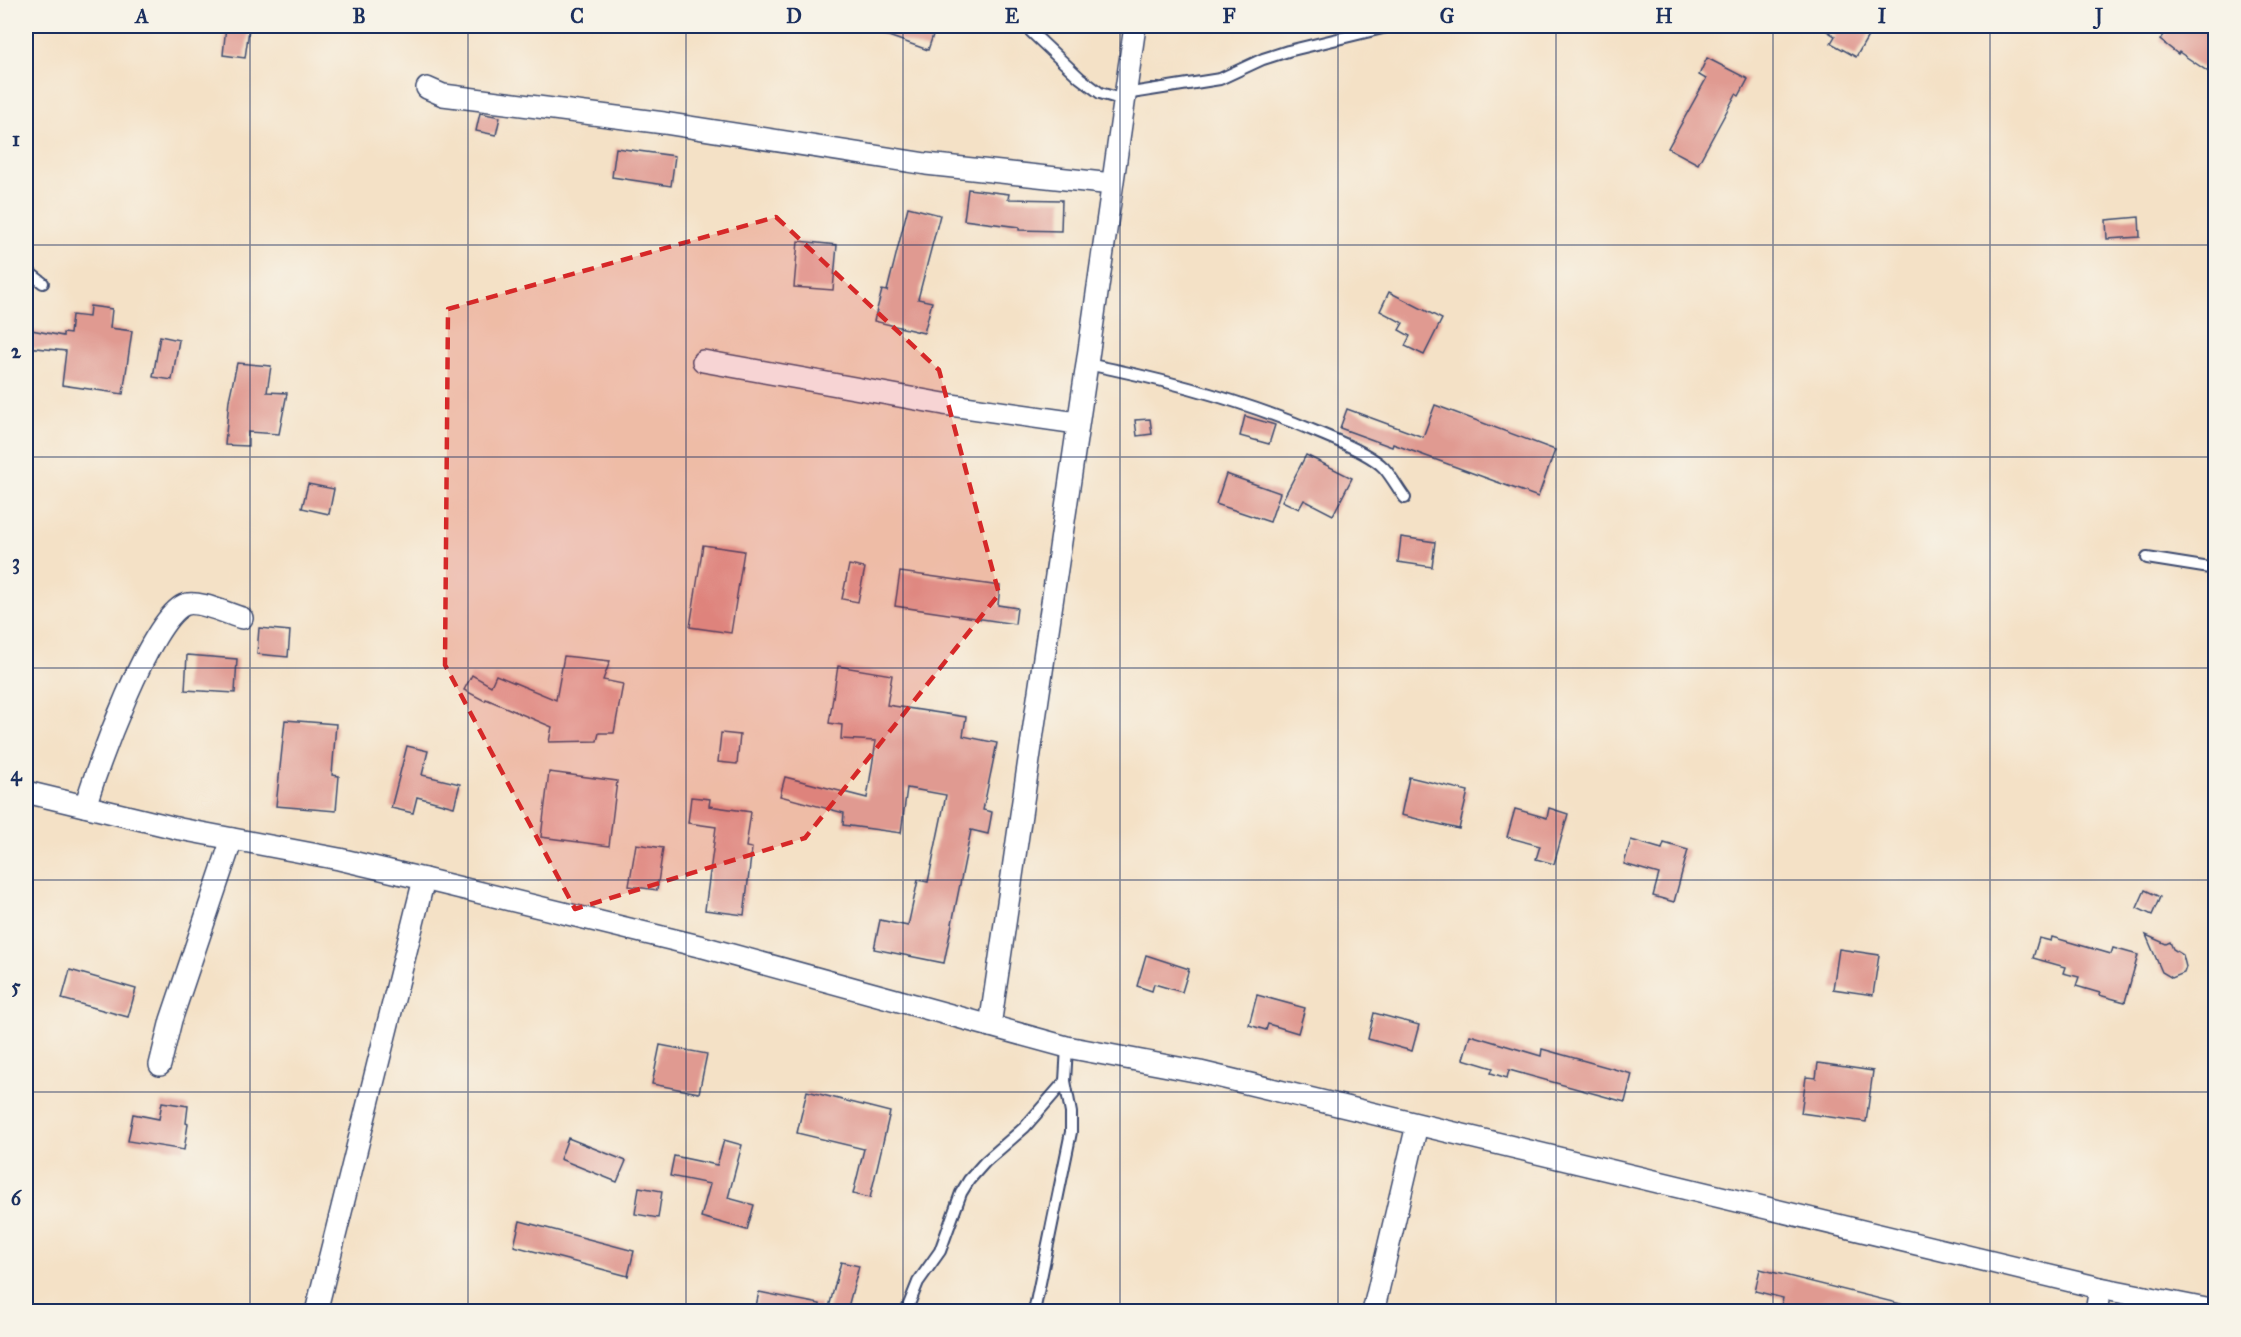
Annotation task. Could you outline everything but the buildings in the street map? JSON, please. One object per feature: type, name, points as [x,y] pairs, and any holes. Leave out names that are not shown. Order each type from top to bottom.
[{"type":"street","points":[[990,1026],[1135,26]]},
{"type":"street","points":[[427,88],[442,95],[664,123],[926,164],[1112,184]]},
{"type":"street","points":[[703,361],[944,404],[1077,423]]},
{"type":"street","points":[[85,806],[101,757],[134,681],[158,634],[173,612],[185,604],[195,603],[242,618]]},
{"type":"street","points":[[26,792],[232,839],[339,859],[703,946],[1067,1047],[1200,1072],[2100,1288],[2216,1311]]},
{"type":"street","points":[[160,1065],[171,1020],[232,839]]},
{"type":"street","points":[[316,1311],[424,879]]},
{"type":"street","points":[[1373,1311],[1417,1125]]},
{"type":"street","points":[[2096,1311],[2100,1288]]},
{"type":"lane","points":[[1025,26],[1080,78],[1100,93],[1125,97],[1220,79],[1263,59],[1287,51],[1391,26]]},
{"type":"lane","points":[[26,270],[44,283]]},
{"type":"lane","points":[[1087,364],[1140,375],[1227,399],[1292,421],[1349,445],[1383,467],[1405,498]]},
{"type":"lane","points":[[2147,558],[2216,569]]},
{"type":"lane","points":[[1034,1311],[1071,1132],[1071,1113],[1065,1081],[1067,1047]]},
{"type":"lane","points":[[906,1311],[918,1282],[940,1251],[961,1194],[969,1180],[985,1162],[1025,1127],[1065,1081]]},
{"type":"highlighted area","points":[[776,217],[939,370],[999,594],[805,838],[575,909],[445,665],[448,309]]}]
